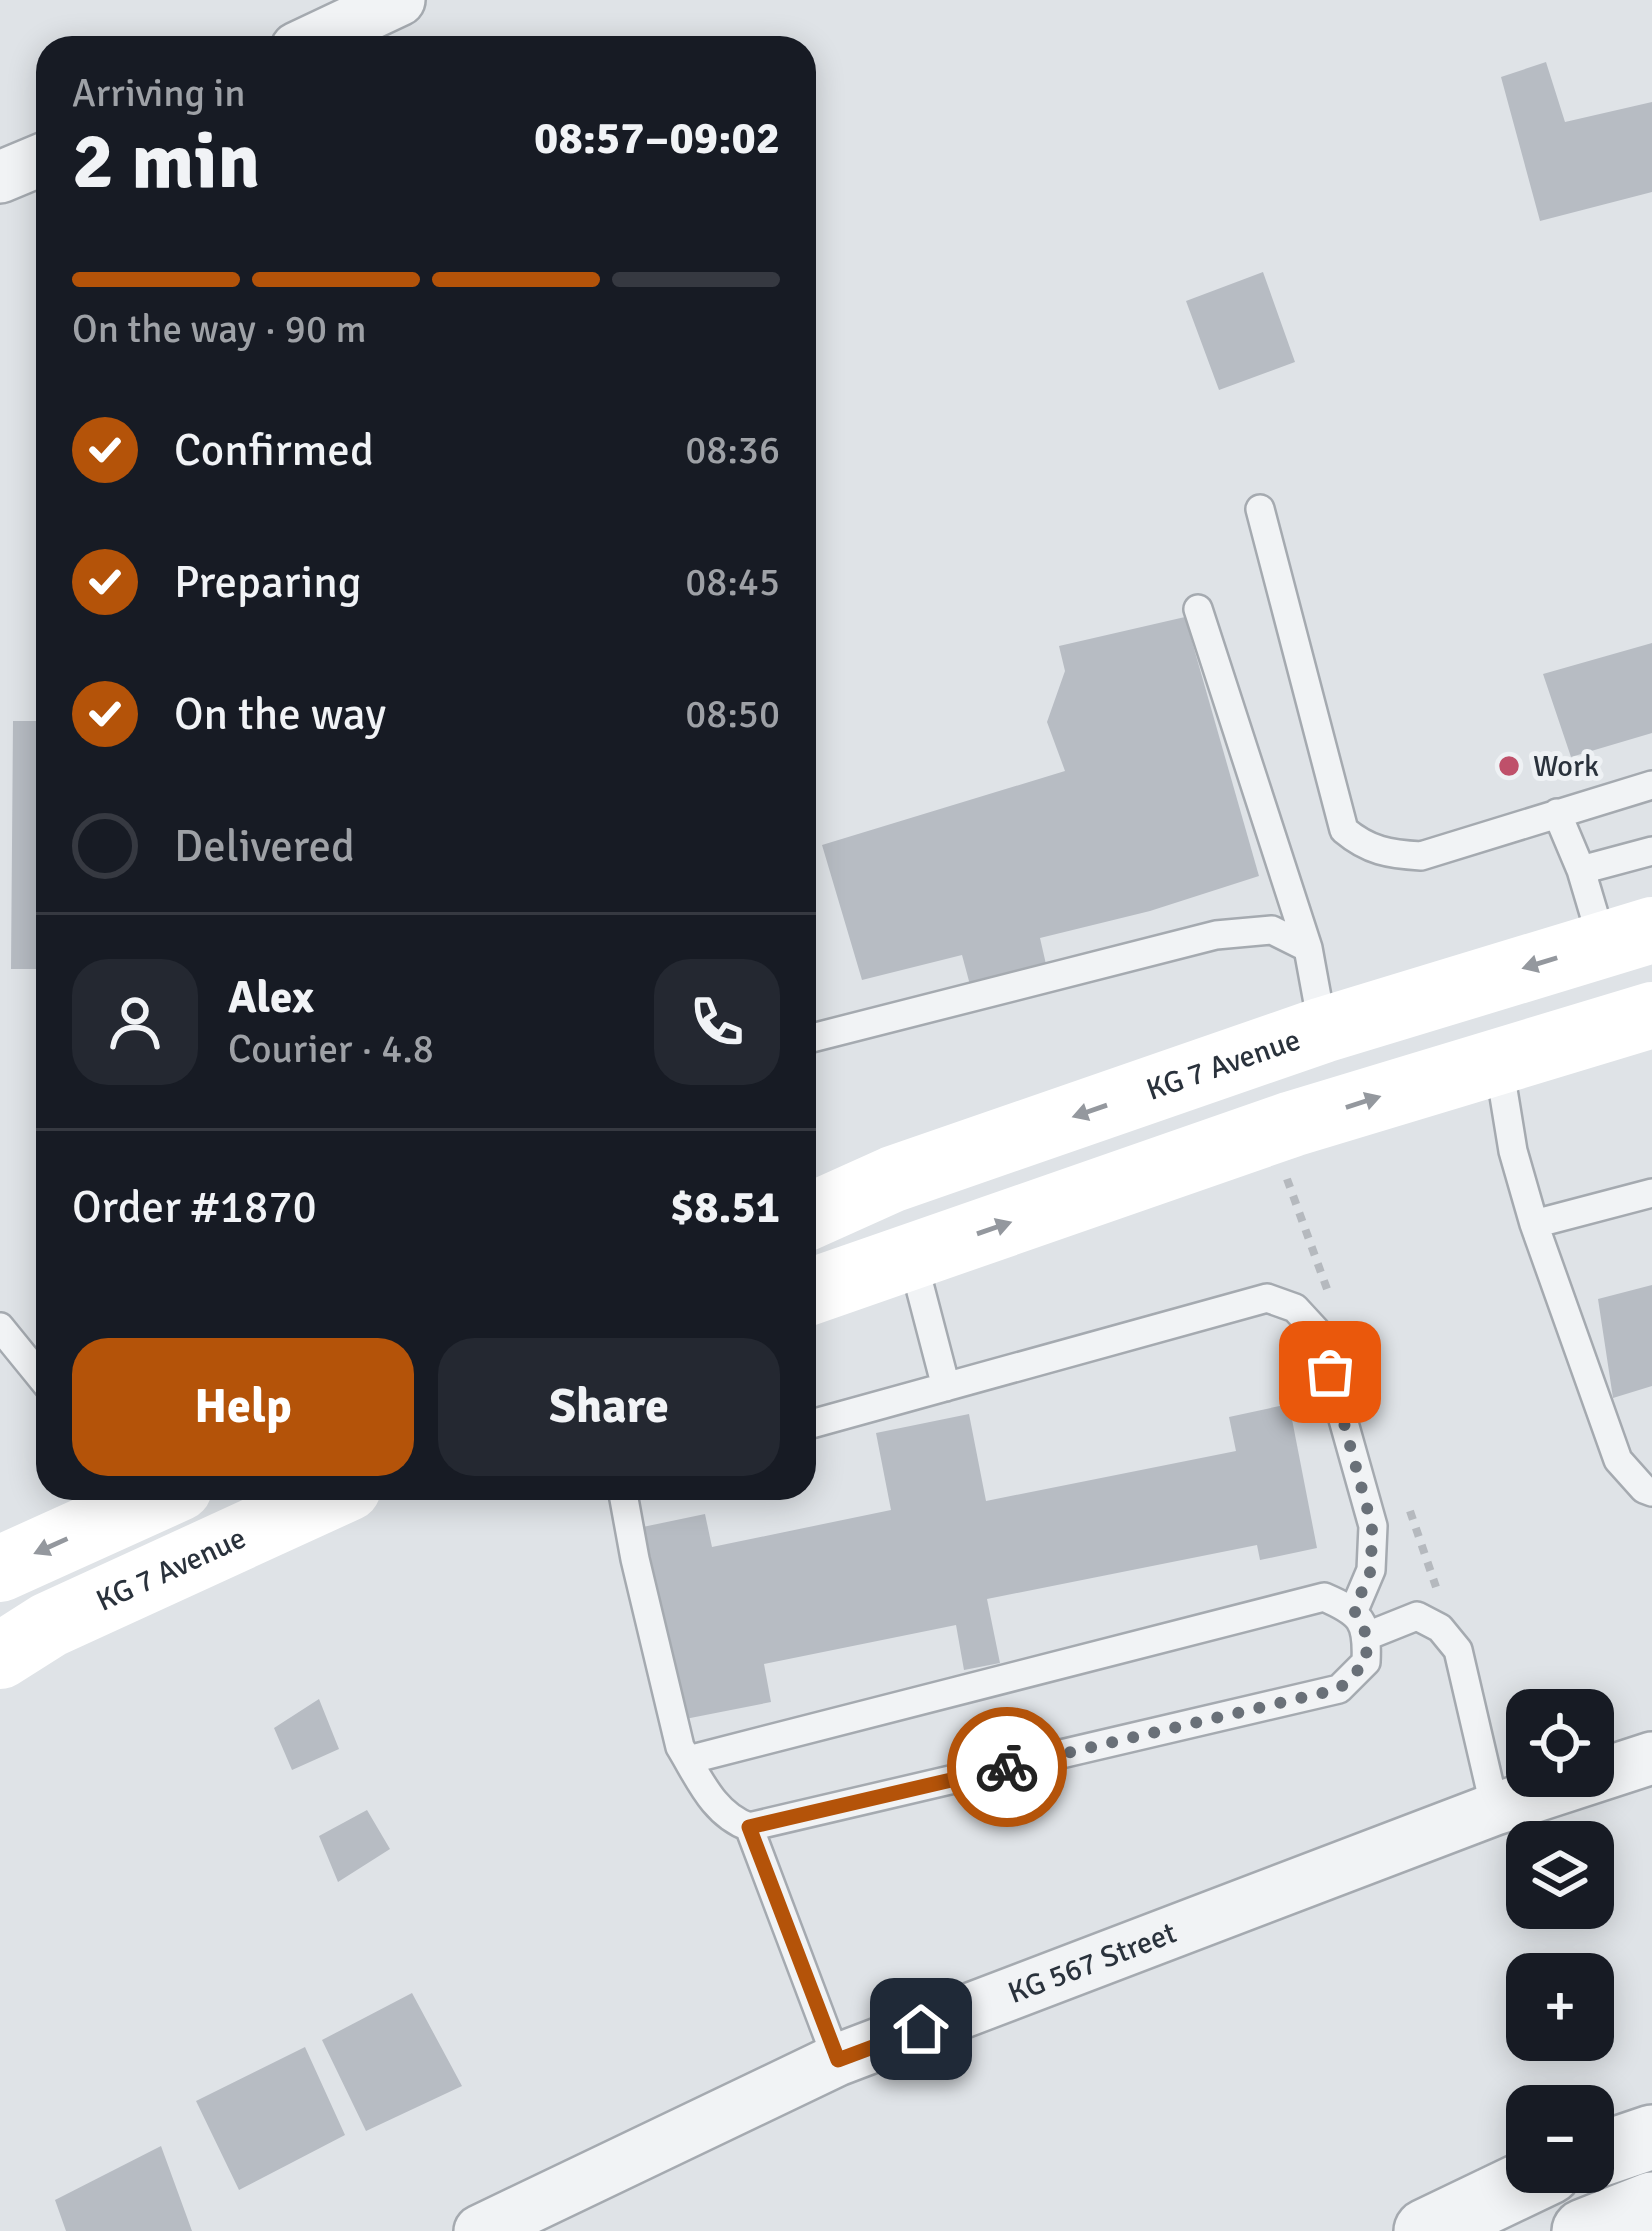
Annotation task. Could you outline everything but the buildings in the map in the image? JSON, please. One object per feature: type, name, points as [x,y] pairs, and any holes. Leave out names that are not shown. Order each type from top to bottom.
[{"type":"main road","name":"KG 7 Avenue","points":[[816,1214],[893,1180],[1323,1030],[1628,937]]},
{"type":"main road","points":[[816,1290],[1292,1124],[1652,1015]]},
{"type":"main road","points":[[0,1569],[138,1500]]},
{"type":"main road","name":"KG 7 Avenue","points":[[0,1656],[49,1625],[322,1500]]},
{"type":"street","points":[[322,36],[399,0]]},
{"type":"street","points":[[0,177],[36,162]]},
{"type":"street","name":"KG 567 Street","points":[[480,2231],[838,2060],[1495,1809],[1652,1758]]},
{"type":"street","points":[[1614,2150],[1652,2137]]},
{"type":"street","points":[[1426,2231],[1506,2192]]},
{"type":"street","points":[[1554,2193],[1567,2231]]},
{"type":"street","points":[[1584,2231],[1652,2204]]},
{"type":"lane","points":[[1260,509],[1344,830],[1362,845],[1385,854],[1421,856],[1652,785]]},
{"type":"lane","points":[[1198,609],[1308,948],[1323,1030]]},
{"type":"lane","points":[[1557,813],[1581,869],[1628,937]]},
{"type":"lane","points":[[1581,869],[1652,851]]},
{"type":"lane","points":[[816,1037],[1216,935],[1272,930],[1308,948]]},
{"type":"lane","points":[[1498,1059],[1514,1151],[1534,1224],[1618,1460],[1652,1492]]},
{"type":"lane","points":[[1534,1224],[1652,1193]]},
{"type":"lane","points":[[912,1257],[946,1387]]},
{"type":"lane","points":[[625,1500],[669,1710],[688,1760],[718,1809],[749,1827],[1339,1689],[1366,1662],[1361,1623],[1371,1570],[1372,1526],[1319,1334],[1295,1308],[1267,1298],[816,1423]]},
{"type":"lane","points":[[0,1327],[36,1371]]},
{"type":"lane","points":[[688,1760],[1324,1597],[1361,1623],[1417,1616],[1440,1628],[1458,1650],[1495,1809]]},
{"type":"lane","points":[[749,1827],[838,2060]]},
{"type":"way so far","points":[[1007,1767],[1339,1689],[1366,1662],[1367,1636],[1354,1610],[1371,1570],[1372,1526],[1330,1372]]},
{"type":"place","name":"Work","points":[[1509,766]]},
{"type":"route","points":[[921,2029],[838,2060],[749,1827],[1007,1767]]}]
